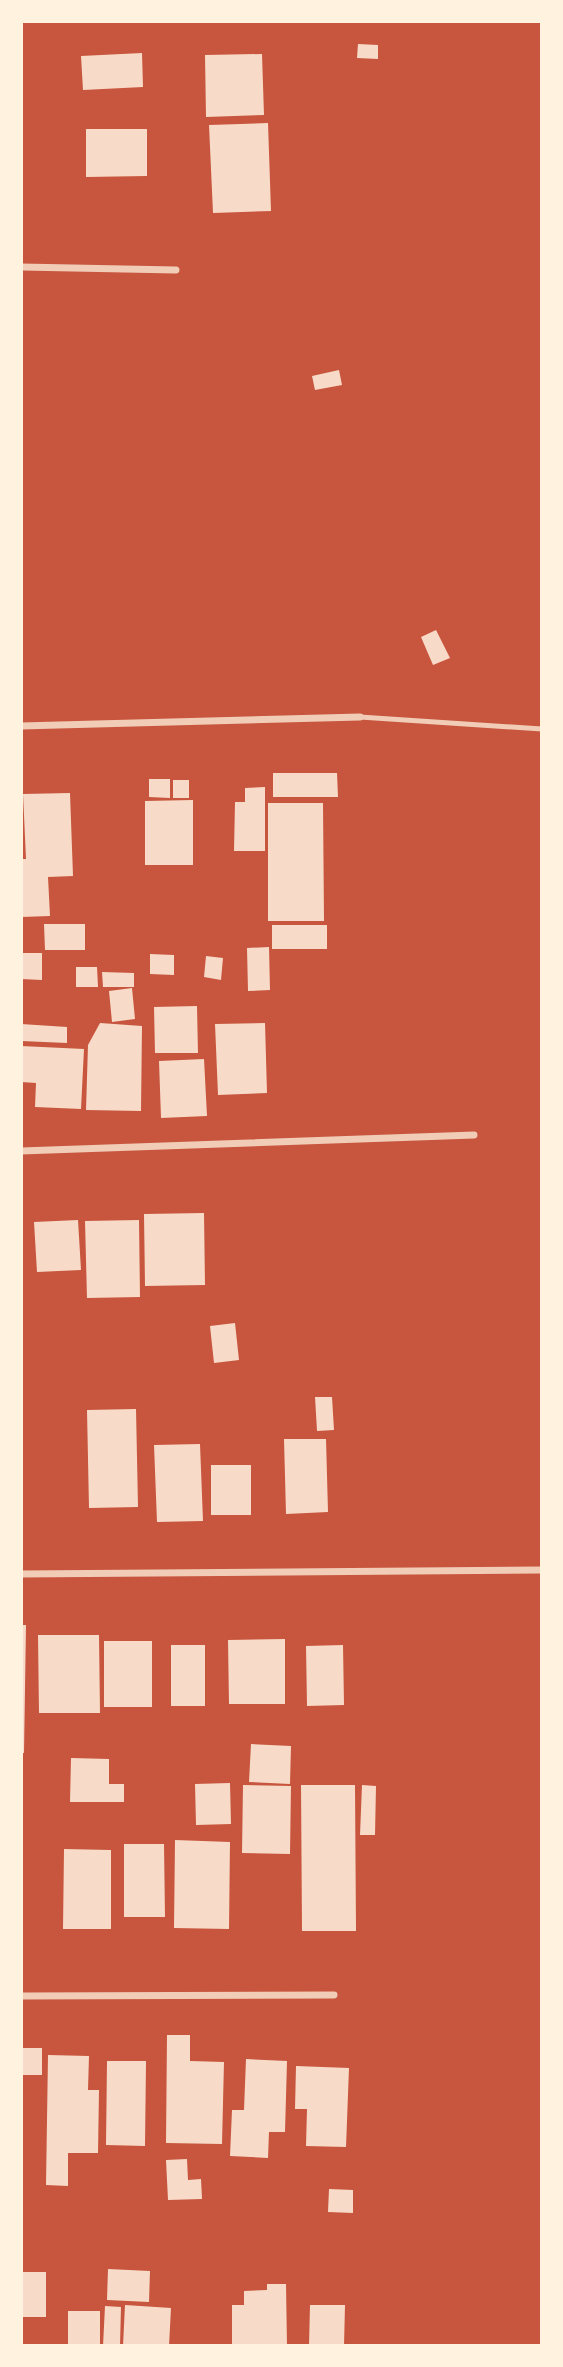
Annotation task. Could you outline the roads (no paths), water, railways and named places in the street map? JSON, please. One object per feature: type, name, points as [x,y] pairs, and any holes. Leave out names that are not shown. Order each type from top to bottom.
[{"type":"street","points":[[21,267],[176,270]]},
{"type":"street","points":[[21,726],[360,717]]},
{"type":"street","points":[[21,1152],[474,1135]]},
{"type":"street","points":[[21,1574],[542,1570]]},
{"type":"street","points":[[21,1996],[334,1995]]},
{"type":"lane","points":[[360,717],[542,729]]}]
